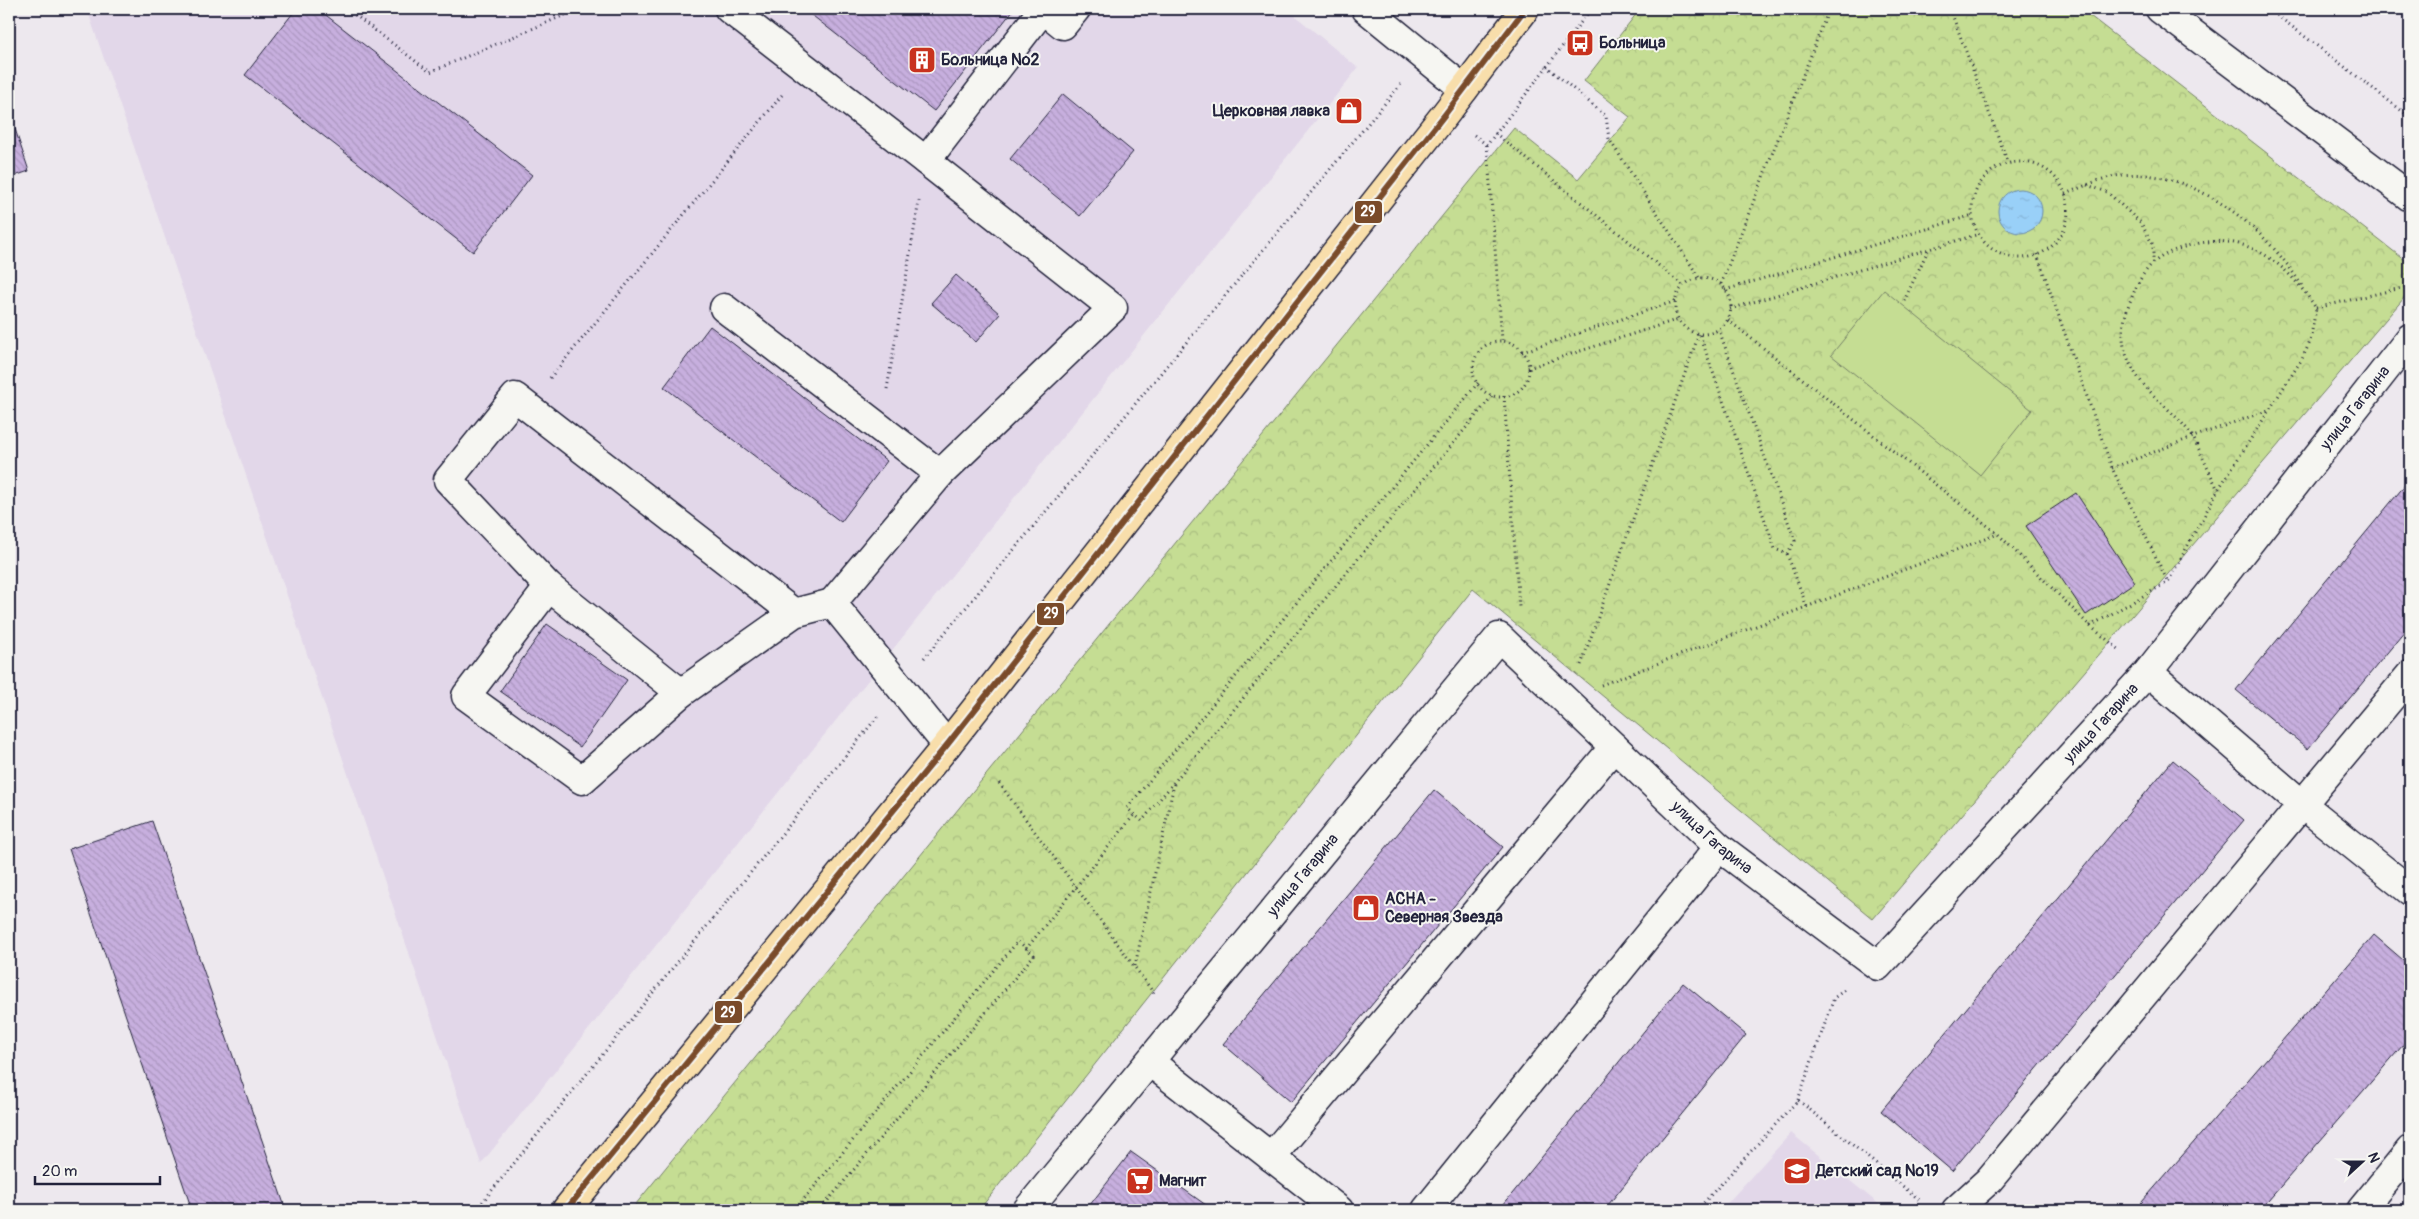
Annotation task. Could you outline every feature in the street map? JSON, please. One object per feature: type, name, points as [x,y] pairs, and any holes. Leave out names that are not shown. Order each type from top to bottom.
[{"type":"main road","points":[[566,1210],[947,745],[1525,9]]},
{"type":"street","points":[[549,587],[466,696],[582,780],[681,693],[794,613],[832,602],[940,474],[1112,308],[729,9]]},
{"type":"street","points":[[926,161],[1043,9],[1063,25],[1076,9]]},
{"type":"street","points":[[1366,9],[1464,89]]},
{"type":"street","points":[[2160,9],[2410,197]]},
{"type":"street","points":[[724,308],[940,474]]},
{"type":"street","name":"улица Гагарина","points":[[1028,1210],[1499,638],[1719,847],[1878,966],[2148,672],[2410,338]]},
{"type":"street","points":[[681,693],[549,587],[448,480],[515,397],[794,613]]},
{"type":"street","points":[[832,602],[947,745]]},
{"type":"street","points":[[2148,672],[2303,805],[2410,891]]},
{"type":"street","points":[[1956,1210],[1989,1180],[2410,675]]},
{"type":"street","points":[[1271,1157],[1614,747]]},
{"type":"street","points":[[1426,1210],[1719,847]]},
{"type":"street","points":[[1150,1062],[1339,1210]]},
{"type":"street","points":[[2360,1210],[2410,1150]]},
{"type":"path","points":[[347,9],[430,72],[579,9]]},
{"type":"path","points":[[1591,9],[1546,66],[1606,116],[1609,139],[1700,279]]},
{"type":"path","points":[[1721,284],[1829,9]]},
{"type":"path","points":[[1950,9],[2008,164]]},
{"type":"path","points":[[2269,9],[2410,117]]},
{"type":"path","points":[[527,406],[805,68]]},
{"type":"path","points":[[476,1210],[900,688],[1401,84]]},
{"type":"path","points":[[1495,133],[1684,286]]},
{"type":"path","points":[[1487,145],[1502,340]]},
{"type":"path","points":[[881,428],[926,161]]},
{"type":"path","points":[[2016,162],[2034,164],[2049,172],[2061,185],[2065,194],[2068,201],[2068,219],[2061,236],[2048,249],[2037,254],[2015,258],[1998,253],[1984,242],[1974,227],[1971,209],[1975,192],[1984,177],[1999,166],[2016,162]]},
{"type":"path","points":[[1728,320],[1998,534],[2090,626],[2168,582],[2218,490],[2302,359],[2310,342],[2316,308],[2288,262],[2251,225],[2231,209],[2180,184],[2150,176],[2122,175],[2087,185],[2065,194]]},
{"type":"path","points":[[2087,185],[2107,192],[2141,223],[2153,245],[2153,261]]},
{"type":"path","points":[[1725,290],[1973,215]]},
{"type":"path","points":[[1730,309],[1979,234]]},
{"type":"path","points":[[2218,490],[2193,437],[2183,422],[2145,388],[2127,358],[2122,335],[2125,314],[2144,274],[2153,261],[2171,251],[2195,243],[2214,240],[2235,242],[2255,249],[2275,263],[2306,293]]},
{"type":"path","points":[[1904,301],[1928,249]]},
{"type":"path","points":[[2037,254],[2112,468],[2168,582]]},
{"type":"path","points":[[1704,278],[1721,284],[1731,299],[1728,320],[1719,330],[1699,334],[1686,329],[1679,319],[1676,314],[1676,296],[1687,282],[1700,279],[1704,278]]},
{"type":"path","points":[[2316,308],[2410,286]]},
{"type":"path","points":[[1522,352],[1676,301]]},
{"type":"path","points":[[1528,368],[1679,319]]},
{"type":"path","points":[[1719,330],[1795,542],[1787,554]]},
{"type":"path","points":[[1699,334],[1775,549],[1787,554],[1807,607]]},
{"type":"path","points":[[1579,669],[1699,334]]},
{"type":"path","points":[[1502,340],[1519,346],[1529,361],[1528,378],[1517,392],[1504,396],[1492,395],[1483,391],[1474,376],[1474,359],[1485,345],[1502,340]]},
{"type":"path","points":[[1478,383],[1127,808],[1134,815],[1142,821],[1492,395]]},
{"type":"path","points":[[1504,396],[1523,660]]},
{"type":"path","points":[[2112,468],[2269,410]]},
{"type":"path","points":[[1597,687],[1998,534]]},
{"type":"path","points":[[1135,967],[1174,782]]},
{"type":"path","points":[[999,783],[1152,990],[1174,1032]]},
{"type":"path","points":[[1026,949],[1134,815]]},
{"type":"path","points":[[795,1210],[1018,941],[1034,955],[820,1210]]},
{"type":"path","points":[[1697,1210],[1798,1100],[1834,998],[1878,966]]},
{"type":"path","points":[[1798,1100],[1924,1204]]},
{"type":"shaded area","points":[[87,9],[1287,9],[1358,68],[481,1164]]},
{"type":"shaded area","name":"Детский сад №19","points":[[1791,1133],[1886,1210],[1721,1210]]},
{"type":"green space","points":[[1633,9],[2081,9],[2410,264],[2410,291],[1873,919],[1473,589],[979,1210],[631,1210],[1514,128],[1578,179],[1630,117],[1584,81],[1637,13]]},
{"type":"green space","points":[[1884,290],[2032,410],[1980,475],[1831,355]]},
{"type":"water","points":[[2024,189],[2036,195],[2041,203],[2041,219],[2036,227],[2028,232],[2016,233],[2004,227],[1999,219],[1998,207],[2004,195],[2012,190]]},
{"type":"building","points":[[296,9],[318,9],[532,175],[473,252],[245,75]]},
{"type":"building","name":"Больница №2","points":[[804,9],[1014,9],[934,111]]},
{"type":"building","points":[[1063,94],[1133,152],[1080,216],[1010,159]]},
{"type":"building","points":[[9,111],[29,171],[9,178]]},
{"type":"building","points":[[956,275],[1000,314],[976,342],[931,303]]},
{"type":"building","points":[[710,326],[887,461],[841,522],[664,387]]},
{"type":"building","points":[[2410,479],[2410,625],[2308,749],[2236,690]]},
{"type":"building","points":[[2076,493],[2135,582],[2086,615],[2026,526]]},
{"type":"building","points":[[547,624],[627,680],[580,747],[500,691]]},
{"type":"building","points":[[2173,760],[2244,820],[1952,1171],[1881,1111]]},
{"type":"building","points":[[1434,790],[1503,847],[1291,1102],[1223,1044]]},
{"type":"building","points":[[152,821],[285,1207],[276,1210],[192,1210],[69,849]]},
{"type":"building","points":[[2374,935],[2410,966],[2410,1037],[2261,1209],[2135,1210]]},
{"type":"building","points":[[1683,983],[1746,1035],[1604,1210],[1499,1210]]},
{"type":"building","name":"Магнит","points":[[1131,1152],[1213,1210],[1086,1210]]},
{"type":"transit line","name":"29","points":[[566,1210],[947,745],[1446,113],[1525,9]]},
{"type":"place","name":"Больница","points":[[1580,43]]},
{"type":"place","name":"Больница №2","points":[[922,60]]},
{"type":"place","name":"Церковная лавка","points":[[1349,111]]},
{"type":"place","name":"АСНА - Северная Звезда","points":[[1366,908]]},
{"type":"place","name":"Детский сад №19","points":[[1797,1171]]},
{"type":"place","name":"Магнит","points":[[1140,1181]]}]
